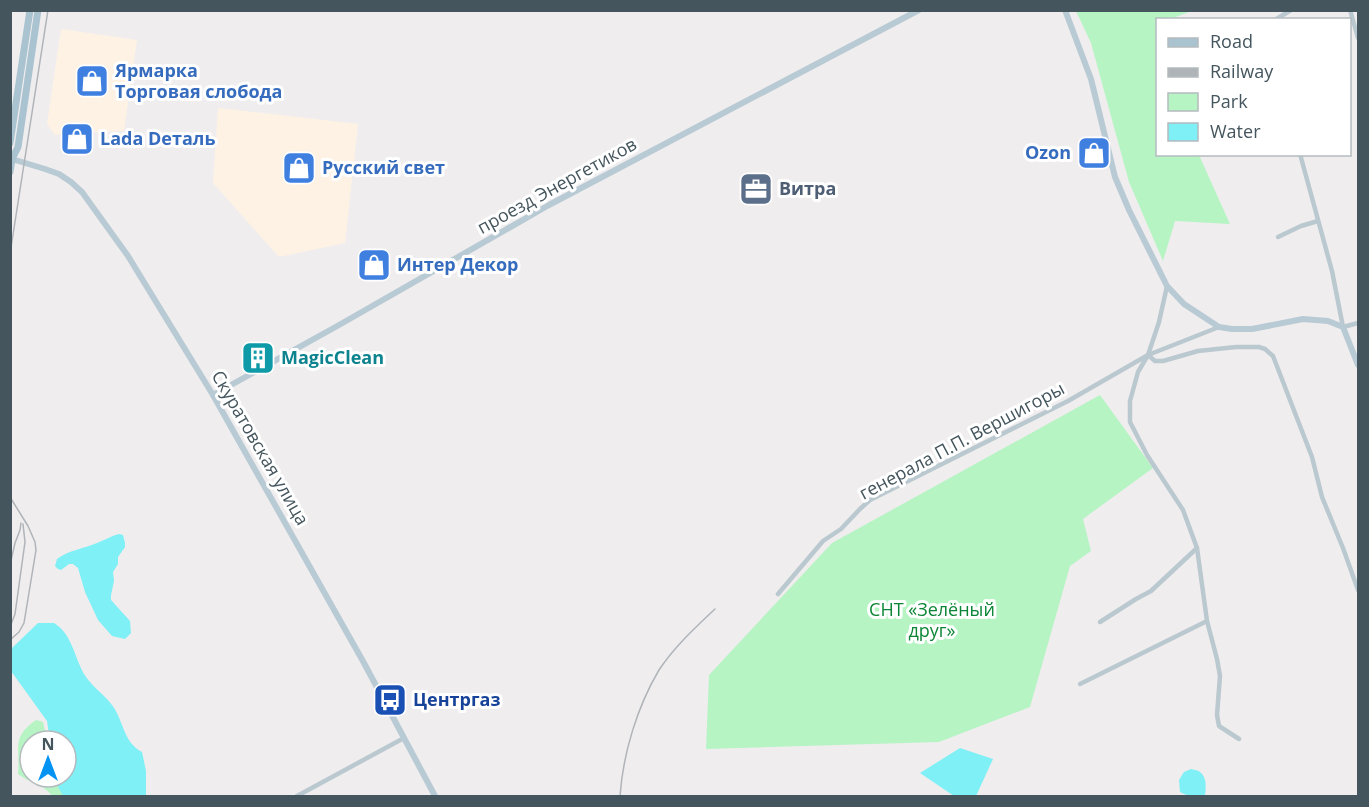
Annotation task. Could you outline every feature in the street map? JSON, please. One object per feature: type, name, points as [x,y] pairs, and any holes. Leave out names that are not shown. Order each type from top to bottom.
[{"type":"main road","points":[[10,172],[12,159],[18,147],[33,20],[30,10]]},
{"type":"main road","points":[[10,143],[33,20],[38,10]]},
{"type":"main road","points":[[10,149],[12,159]]},
{"type":"street","name":"проезд Энергетиков","points":[[213,395],[549,206],[919,10]]},
{"type":"street","points":[[1065,10],[1090,79],[1115,177],[1167,285],[1184,304],[1220,327],[1232,329],[1252,330],[1303,319],[1328,321],[1343,327],[1359,323]]},
{"type":"street","points":[[1278,18],[1291,10]]},
{"type":"street","points":[[1350,10],[1359,38]]},
{"type":"street","points":[[1301,156],[1332,271],[1343,327],[1359,365]]},
{"type":"street","name":"Скуратовская улица","points":[[12,159],[59,174],[71,182],[82,192],[128,256],[213,395],[364,663],[435,796]]},
{"type":"street","points":[[1278,237],[1318,221]]},
{"type":"street","points":[[1167,285],[1148,355],[1138,372],[1131,401],[1131,422],[1148,455],[1182,510],[1197,548],[1207,621],[1220,676],[1217,715],[1219,726],[1239,739]]},
{"type":"street","name":"генерала П.П. Вершигоры","points":[[778,594],[823,541],[841,529],[870,500],[1068,401],[1148,355],[1220,327]]},
{"type":"street","points":[[1148,355],[1160,362],[1198,351],[1227,347],[1259,347],[1269,352],[1275,360],[1312,457],[1322,497],[1359,590]]},
{"type":"street","points":[[1100,622],[1151,591],[1197,548]]},
{"type":"street","points":[[1080,684],[1207,621]]},
{"type":"street","points":[[297,796],[404,738]]},
{"type":"shaded area","name":"Ярмарка Торговая слобода","points":[[61,29],[137,40],[124,131],[55,135],[47,124]]},
{"type":"shaded area","points":[[218,108],[358,124],[345,243],[279,257],[213,183]]},
{"type":"green space","points":[[1076,11],[1192,11],[1173,18],[1156,18],[1156,156],[1199,156],[1230,224],[1175,221],[1163,261],[1129,182],[1091,43]]},
{"type":"green space","name":"СНТ «Зелёный друг»","points":[[1100,395],[1153,468],[1083,519],[1091,551],[1070,566],[1030,707],[939,742],[706,749],[709,675],[832,543]]},
{"type":"green space","points":[[36,720],[43,722],[44,729],[26,729]]},
{"type":"green space","points":[[45,789],[67,789],[69,796],[52,796]]},
{"type":"water","points":[[119,534],[123,535],[125,547],[118,557],[118,564],[113,572],[111,600],[130,621],[131,633],[125,639],[112,636],[98,620],[85,592],[78,568],[73,564],[61,570],[55,566],[57,559],[66,554]]},
{"type":"water","points":[[38,623],[54,623],[65,633],[84,674],[112,705],[127,737],[142,752],[146,771],[146,796],[63,796],[59,789],[78,789],[78,729],[48,729],[47,721],[11,671],[11,649]]},
{"type":"water","points":[[960,748],[993,759],[976,796],[954,796],[920,773]]},
{"type":"water","points":[[1191,769],[1199,771],[1204,777],[1205,795],[1193,796],[1180,792],[1179,780],[1184,772]]},
{"type":"tram line","points":[[10,254],[48,10]]},
{"type":"tram line","points":[[10,497],[28,526],[36,550],[24,623],[19,632],[10,640]]},
{"type":"tram line","points":[[10,565],[21,523]]},
{"type":"tram line","points":[[10,627],[15,614],[25,542],[23,524]]},
{"type":"railway","points":[[620,796],[624,764],[632,731],[651,684],[671,653],[715,609]]},
{"type":"place","name":"Ярмарка Торговая слобода","points":[[92,81]]},
{"type":"place","name":"Lada Dеталь","points":[[77,139]]},
{"type":"place","name":"Ozon","points":[[1094,153]]},
{"type":"place","name":"Русский свет","points":[[299,168]]},
{"type":"place","name":"Витра","points":[[756,189]]},
{"type":"place","name":"Интер Декор","points":[[374,265]]},
{"type":"place","name":"MagicClean","points":[[258,358]]},
{"type":"place","name":"Центргаз","points":[[390,700]]}]
